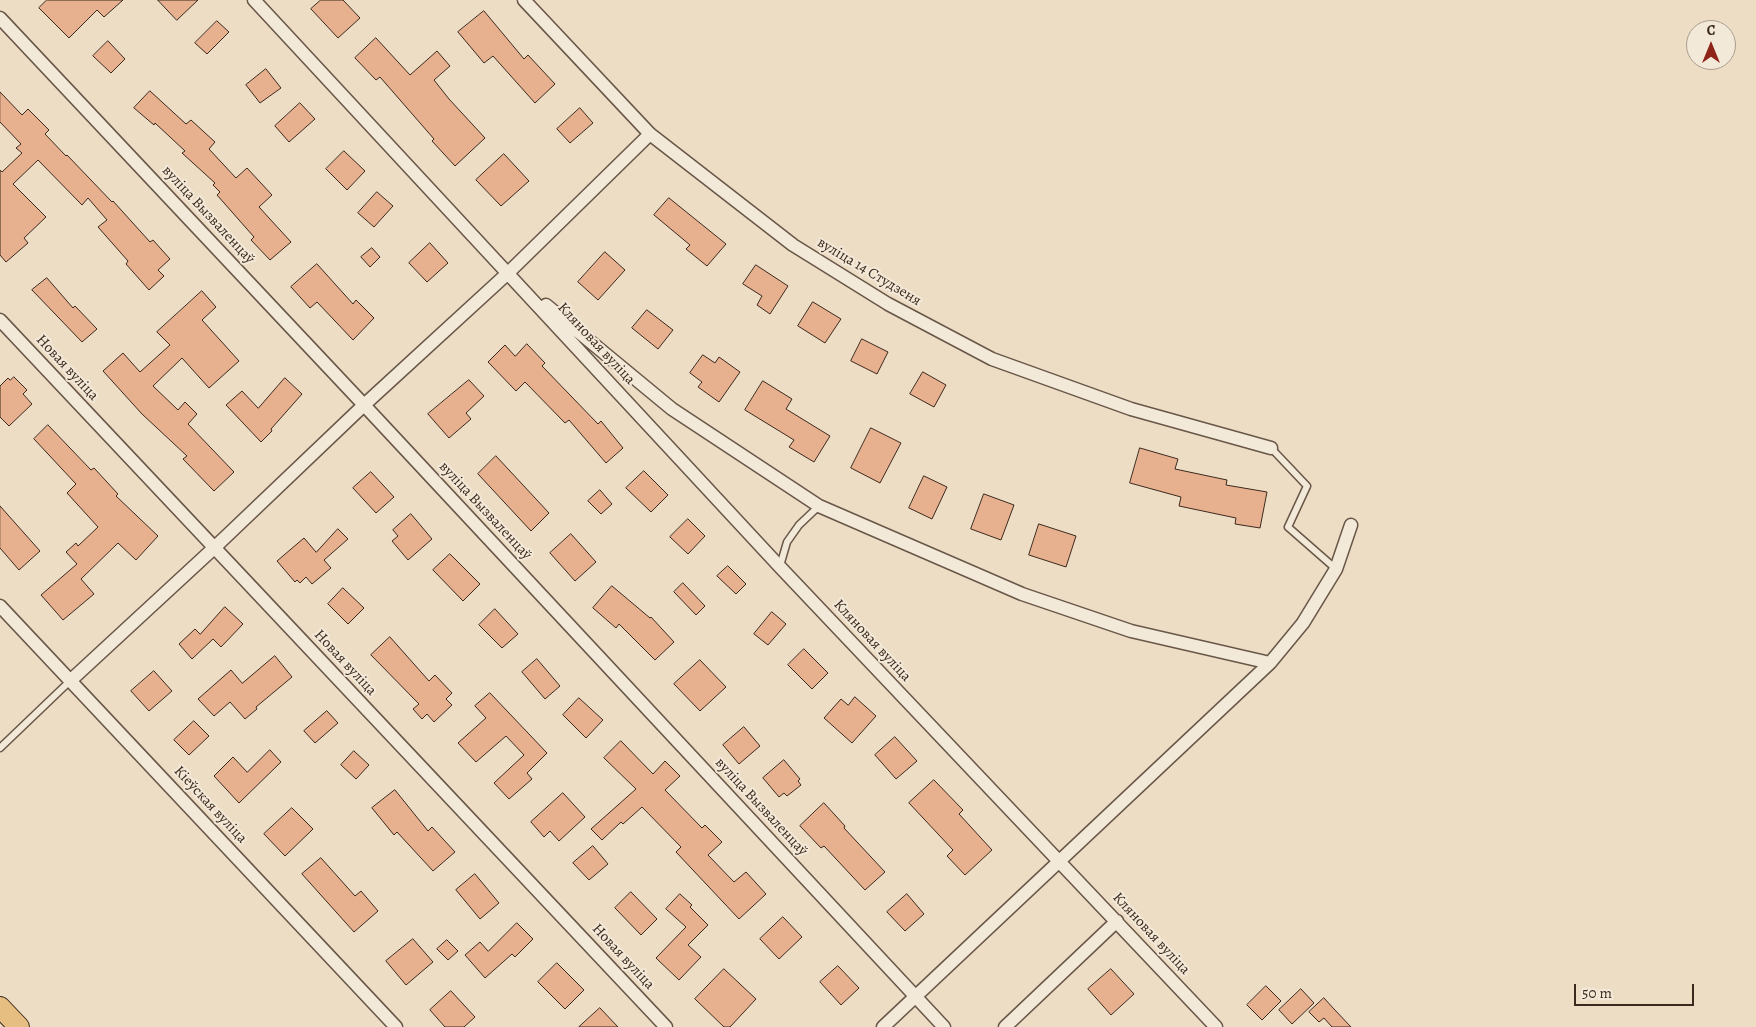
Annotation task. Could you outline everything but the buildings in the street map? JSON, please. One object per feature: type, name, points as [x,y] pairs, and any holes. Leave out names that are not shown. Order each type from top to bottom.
[{"type":"main road","points":[[0,1007],[19,1027]]},
{"type":"street","name":"Кляновая вуліца","points":[[254,0],[780,567],[1216,1027]]},
{"type":"street","name":"вуліца 14 Студзеня","points":[[524,0],[650,134],[793,246],[888,304],[992,359],[1131,409],[1271,448]]},
{"type":"street","name":"вуліца Вызваленцаў","points":[[0,18],[944,1027]]},
{"type":"street","points":[[70,681],[214,548],[364,405],[508,273],[650,134]]},
{"type":"street","name":"Кляновая вуліца","points":[[508,273],[672,410],[819,506],[1022,594],[1131,631],[1270,664]]},
{"type":"street","name":"Новая вуліца","points":[[0,320],[666,1027]]},
{"type":"street","points":[[883,1027],[1270,664],[1303,622],[1336,569],[1351,525]]},
{"type":"street","name":"Кіеўская вуліца","points":[[0,606],[396,1027]]},
{"type":"street","points":[[1005,1027],[1117,921]]},
{"type":"lane","points":[[1271,448],[1307,486],[1288,527],[1336,569]]},
{"type":"lane","points":[[780,567],[787,542],[799,525],[819,506]]},
{"type":"lane","points":[[0,748],[70,681]]}]
